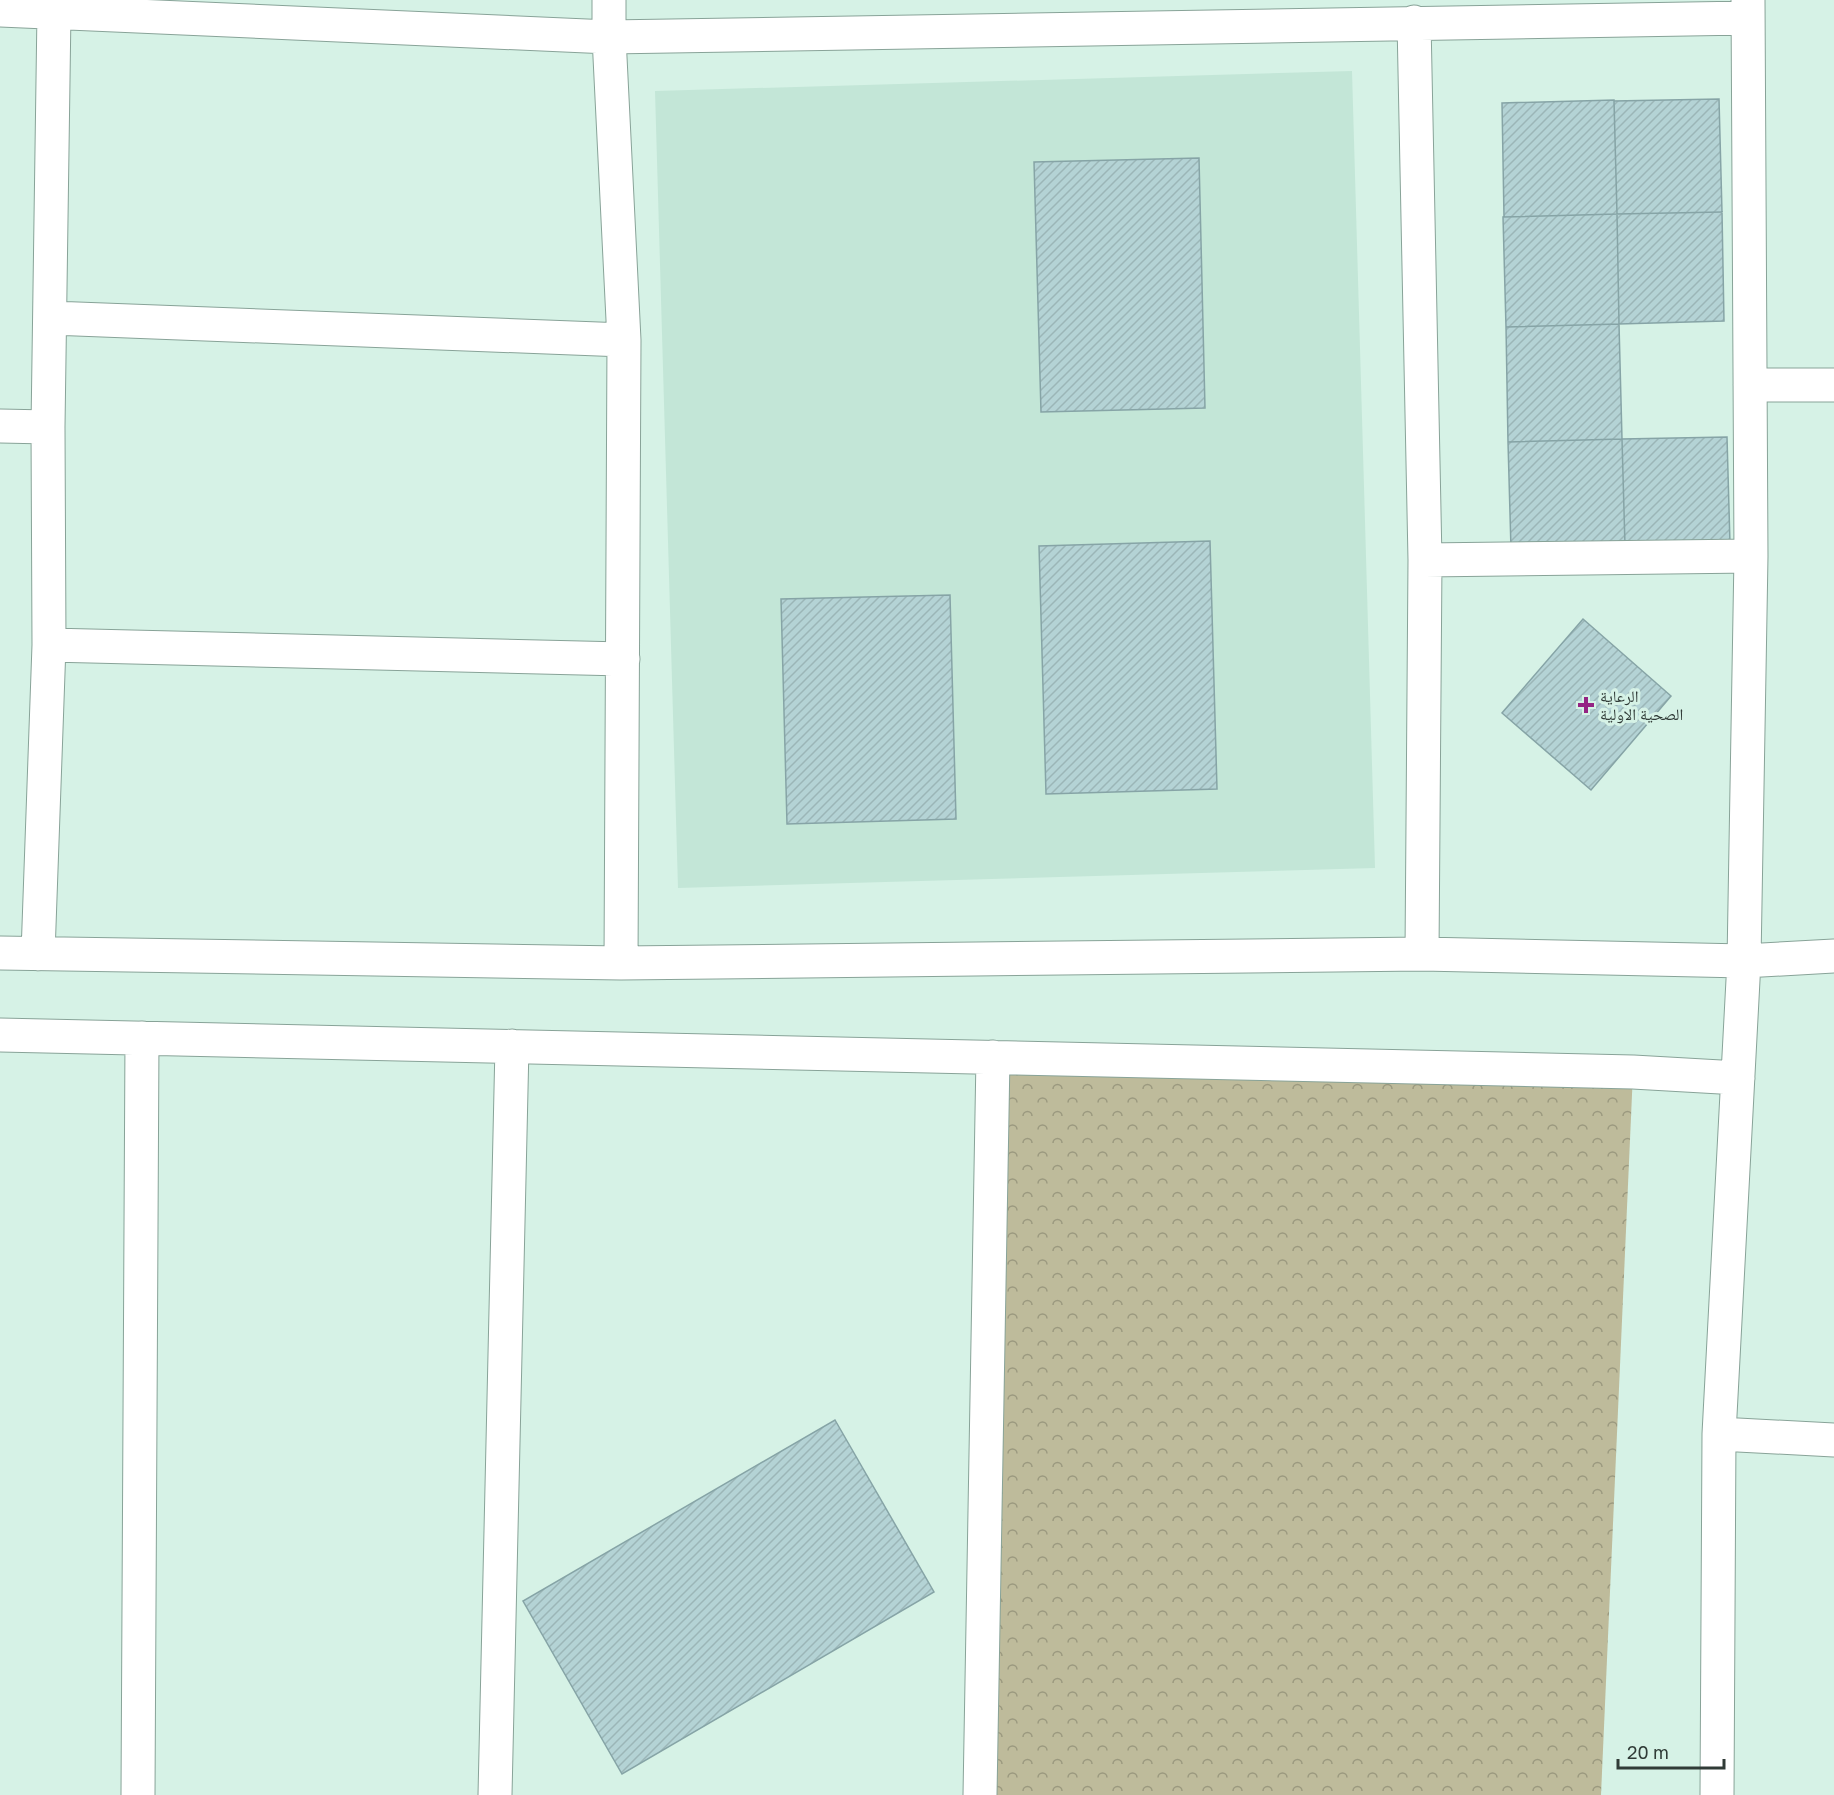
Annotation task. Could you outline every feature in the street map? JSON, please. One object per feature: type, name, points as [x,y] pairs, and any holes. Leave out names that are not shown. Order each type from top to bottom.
[{"type":"street","points":[[609,0],[624,340],[621,963]]},
{"type":"street","points":[[0,10],[609,37],[1414,22],[1748,9],[1751,556],[1744,961],[1719,1434],[1718,1795]]},
{"type":"street","points":[[38,954],[50,645],[48,427],[54,11]]},
{"type":"street","points":[[1414,22],[1425,560],[1422,954]]},
{"type":"street","points":[[51,318],[624,340]]},
{"type":"street","points":[[1750,385],[1834,385]]},
{"type":"street","points":[[0,426],[48,427]]},
{"type":"street","points":[[1425,560],[1751,556]]},
{"type":"street","points":[[50,645],[623,658]]},
{"type":"street","points":[[0,953],[621,963],[1422,954],[1744,961],[1834,956]]},
{"type":"street","points":[[0,1035],[1633,1071],[1738,1077]]},
{"type":"street","points":[[138,1795],[142,1038]]},
{"type":"street","points":[[495,1795],[512,1046]]},
{"type":"street","points":[[980,1795],[993,1057]]},
{"type":"street","points":[[1719,1434],[1834,1440]]},
{"type":"shaded area","points":[[1352,71],[1375,868],[678,888],[655,91]]},
{"type":"green space","points":[[993,1057],[1633,1072],[1601,1795],[980,1795]]},
{"type":"building","points":[[1719,99],[1722,212],[1617,214],[1614,101]]},
{"type":"building","points":[[1614,100],[1617,214],[1504,217],[1502,103]]},
{"type":"building","points":[[1199,158],[1205,408],[1041,412],[1034,162]]},
{"type":"building","points":[[1722,212],[1724,321],[1619,324],[1617,214]]},
{"type":"building","points":[[1617,214],[1619,324],[1506,327],[1503,217]]},
{"type":"building","points":[[1619,324],[1622,439],[1508,442],[1506,327]]},
{"type":"building","points":[[1727,437],[1730,544],[1625,546],[1622,439]]},
{"type":"building","points":[[1622,439],[1625,546],[1511,549],[1508,442]]},
{"type":"building","points":[[1210,541],[1217,789],[1046,794],[1039,546]]},
{"type":"building","points":[[950,595],[956,819],[787,824],[781,599]]},
{"type":"building","name":"الرعاية الصحية الاولية","points":[[1583,619],[1671,696],[1591,790],[1502,713]]},
{"type":"building","points":[[835,1420],[934,1592],[622,1774],[523,1601]]},
{"type":"place","name":"الرعاية الصحية الاولية","points":[[1586,705]]}]
